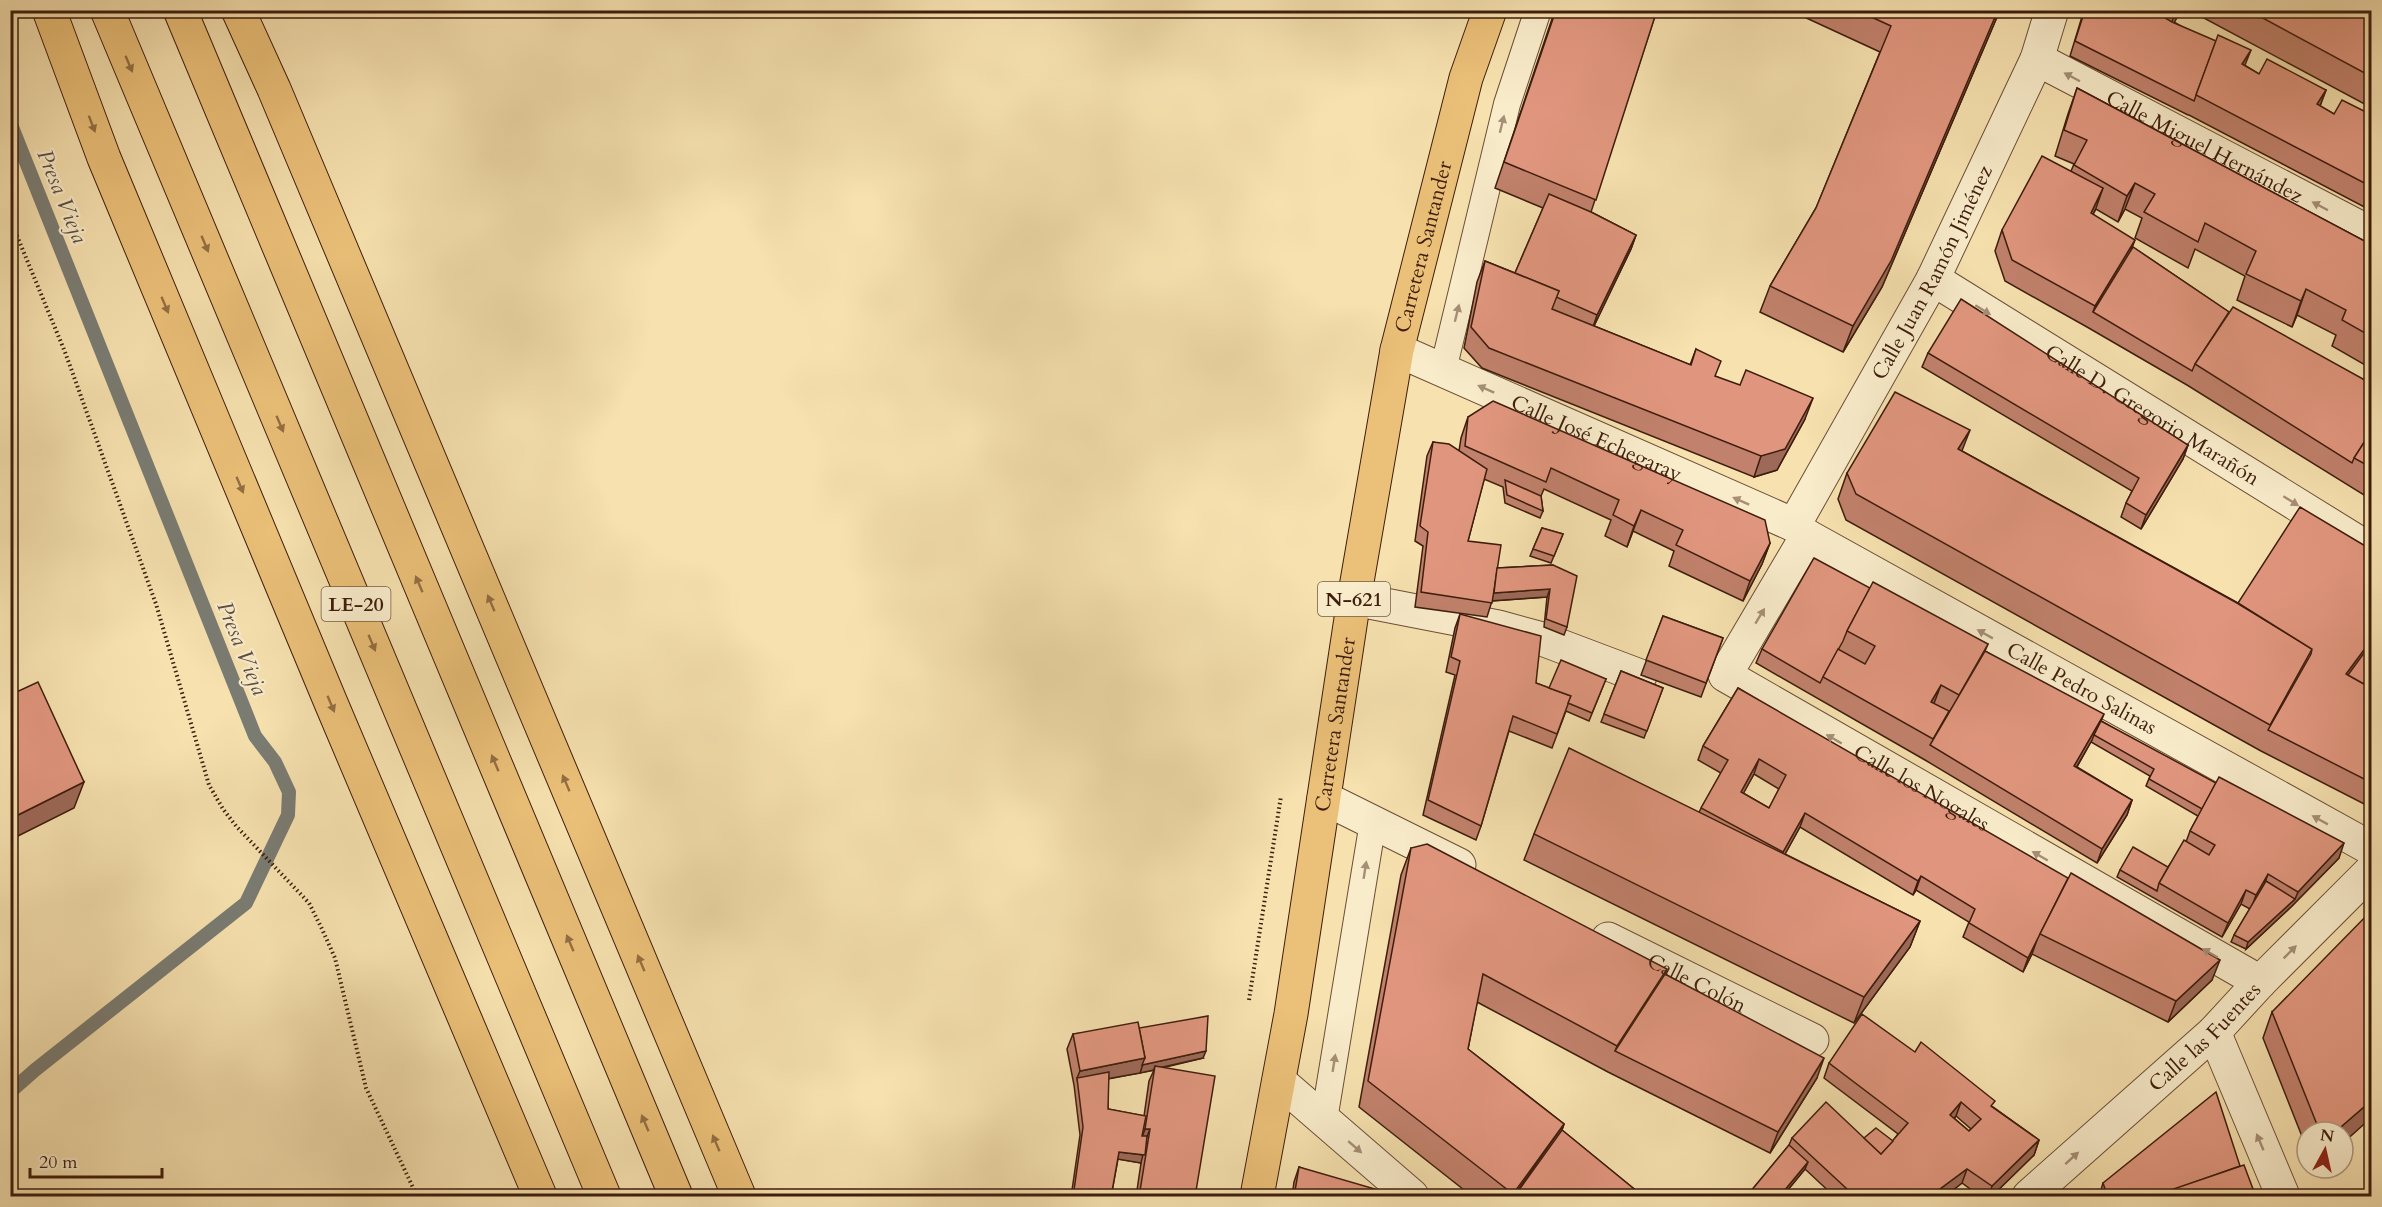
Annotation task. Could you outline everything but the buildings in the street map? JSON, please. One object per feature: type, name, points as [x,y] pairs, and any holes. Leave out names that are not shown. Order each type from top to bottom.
[{"type":"highway","points":[[49,10],[104,158],[540,1197]]},
{"type":"highway","name":"LE-20","points":[[107,10],[604,1197]]},
{"type":"highway","name":"LE-20","points":[[180,10],[676,1197]]},
{"type":"highway","points":[[238,10],[283,110],[503,631],[738,1197]]},
{"type":"highway","name":"Carretera Santander","points":[[1257,1197],[1279,1081],[1354,599],[1397,350],[1466,78],[1490,10]]},
{"type":"street","name":"Calle Juan Ramón Jiménez","points":[[1801,530],[1933,279],[2037,58],[2052,10]]},
{"type":"street","name":"Calle Miguel Hernández","points":[[2037,58],[2372,234]]},
{"type":"street","name":"Calle D. Gregorio Marañón","points":[[1933,279],[2372,551]]},
{"type":"street","name":"Calle José Echegaray","points":[[1397,350],[1801,530]]},
{"type":"street","name":"Calle Pedro Salinas","points":[[1801,530],[2372,849]]},
{"type":"street","name":"Calle los Nogales","points":[[1801,530],[1725,675],[2260,982]]},
{"type":"street","points":[[1354,599],[1498,627],[1542,639],[1640,676]]},
{"type":"street","points":[[1324,798],[1480,876]]},
{"type":"street","name":"Calle las Fuentes","points":[[2029,1197],[2214,1032],[2260,982],[2372,870]]},
{"type":"street","name":"Calle Colón","points":[[1576,923],[1812,1040]]},
{"type":"street","points":[[2214,1032],[2283,1197]]},
{"type":"street","points":[[1279,1081],[1324,1120],[1397,1191]]},
{"type":"lane","points":[[1443,370],[1507,104],[1538,10]]},
{"type":"lane","points":[[1324,1120],[1373,822]]},
{"type":"path","points":[[10,219],[65,351],[156,604],[208,785],[223,809],[309,903],[335,958],[366,1088],[417,1197]]},
{"type":"waterway","name":"Presa Vieja","points":[[10,122],[255,736],[275,762],[289,792],[288,815],[246,903],[10,1092]]}]
